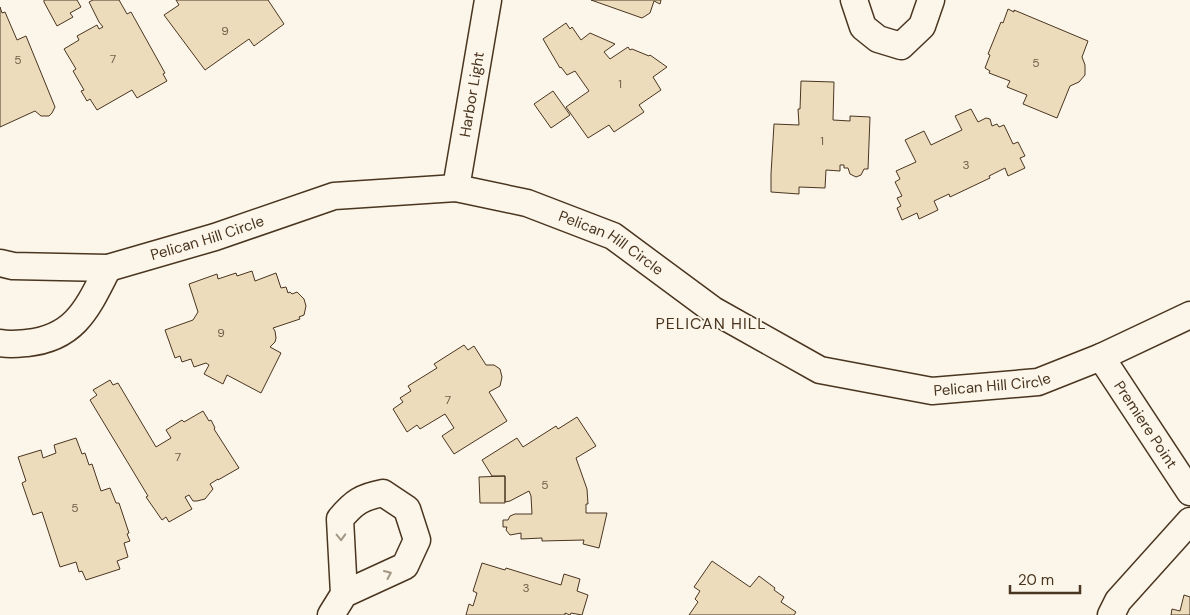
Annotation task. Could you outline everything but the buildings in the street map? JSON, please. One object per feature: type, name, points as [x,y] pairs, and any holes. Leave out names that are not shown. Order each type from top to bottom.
[{"type":"street","name":"Harbor Light","points":[[456,188],[488,0]]},
{"type":"street","points":[[854,0],[863,26],[878,39],[901,46],[922,26],[931,0]]},
{"type":"street","name":"Pelican Hill Circle","points":[[0,263],[13,266],[108,268],[215,237],[334,196],[456,188],[527,203],[612,236],[712,310],[820,370],[932,390],[1038,382],[1101,357],[1190,315]]},
{"type":"street","points":[[0,343],[9,345],[41,342],[66,330],[85,312],[108,268]]},
{"type":"street","name":"Premiere Point","points":[[1101,357],[1190,492]]},
{"type":"street","points":[[1111,615],[1118,601],[1190,520]]},
{"type":"district","name":"PELICAN HILL","points":[[711,323]]}]
